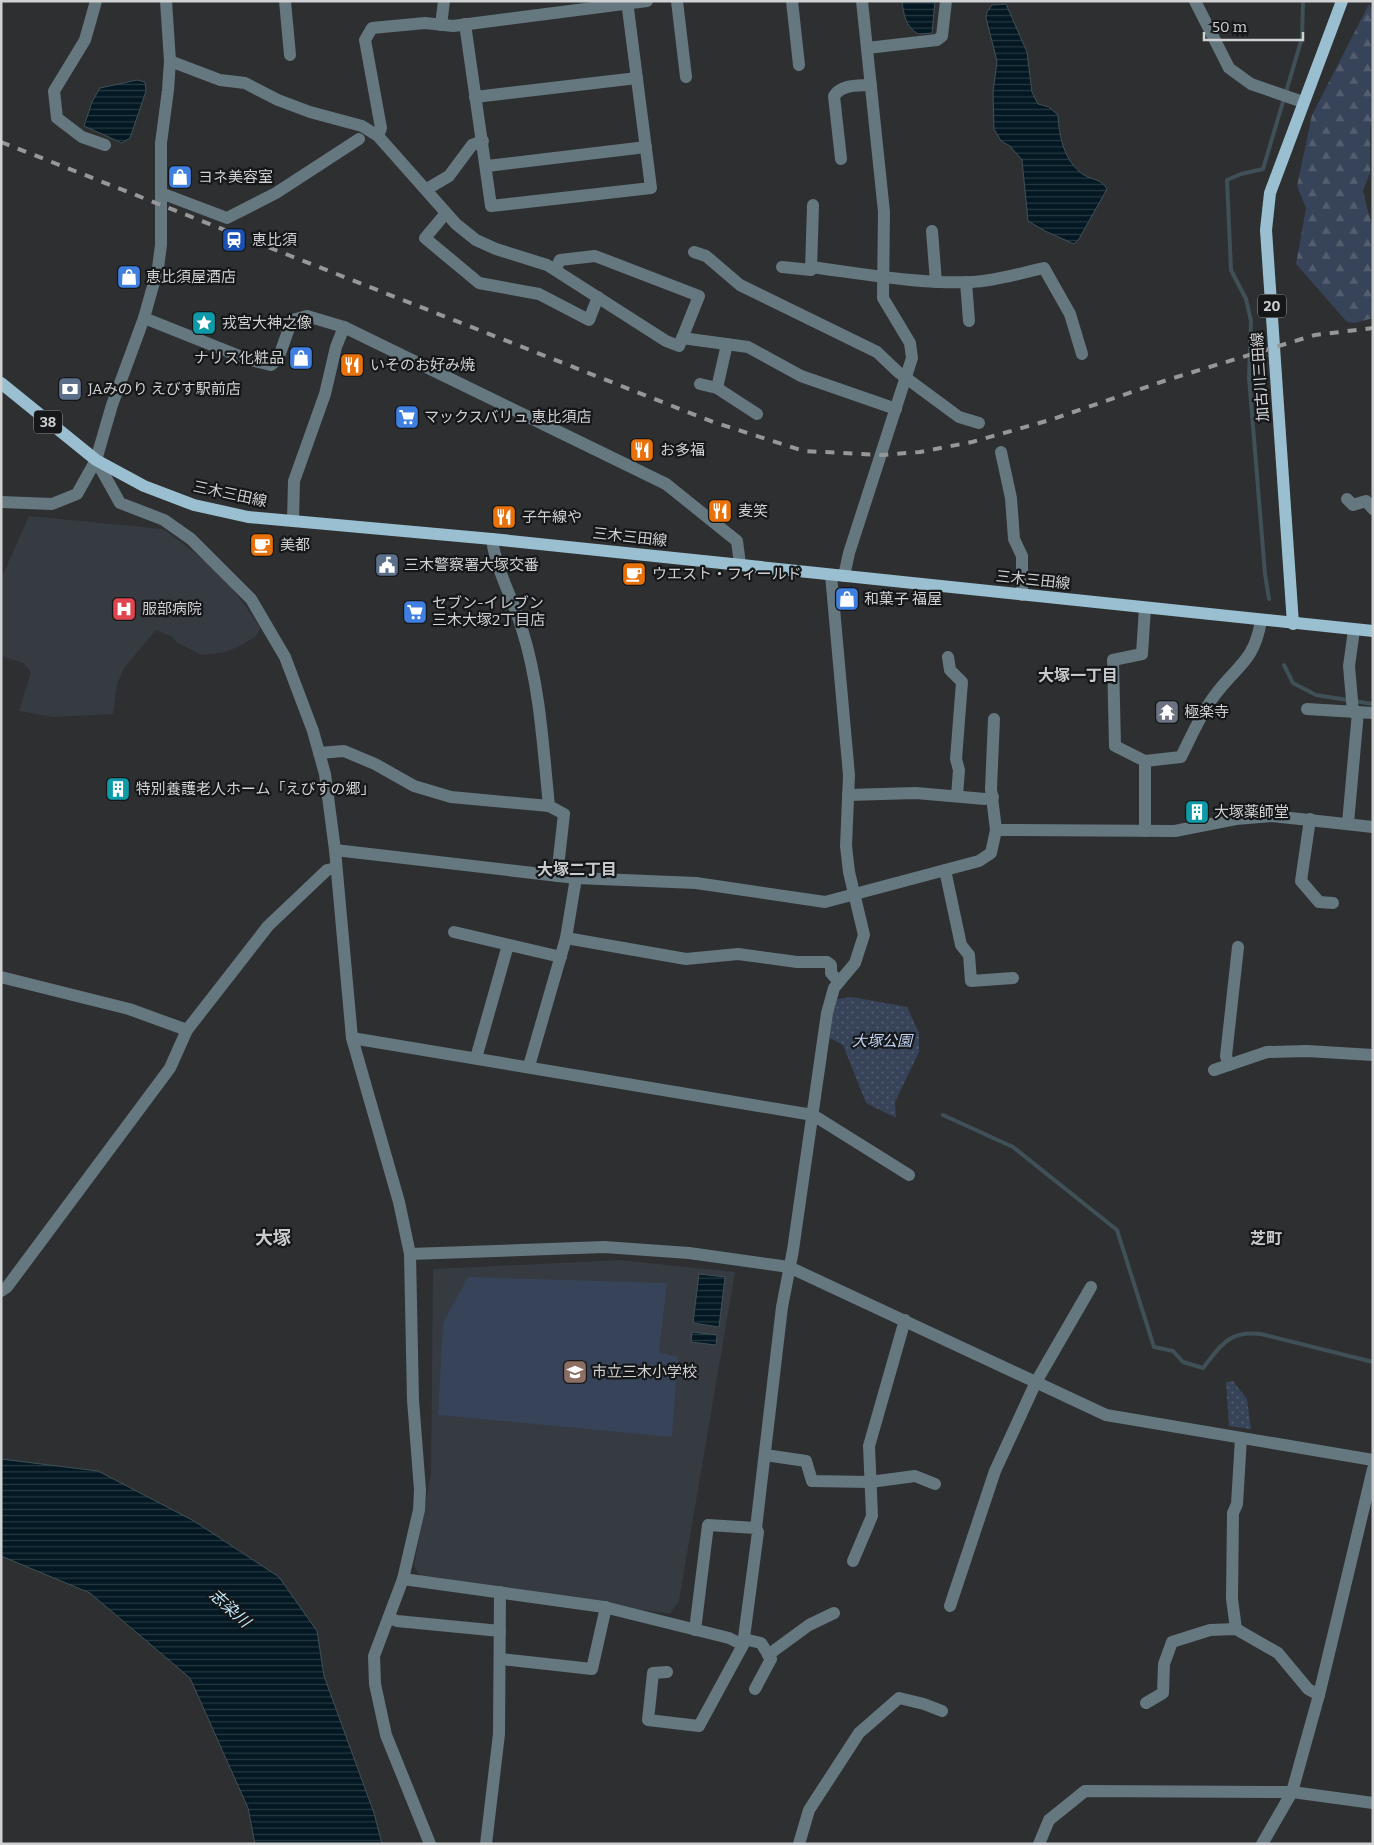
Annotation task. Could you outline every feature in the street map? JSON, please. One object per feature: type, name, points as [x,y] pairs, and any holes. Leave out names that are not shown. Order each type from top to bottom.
[{"type":"main road","name":"加古川三田線","points":[[1293,624],[1266,230],[1270,193],[1302,102],[1342,1]]},
{"type":"main road","name":"三木三田線","points":[[1,383],[96,460],[144,486],[194,505],[248,517],[740,564],[1293,624]]},
{"type":"main road","points":[[1293,624],[1373,631]]},
{"type":"street","points":[[96,1],[85,40],[54,91],[58,118],[82,137],[105,145]]},
{"type":"street","points":[[1,502],[52,504],[77,494],[96,460],[112,405],[144,318],[160,253],[160,143],[170,60],[166,1]]},
{"type":"street","points":[[285,1],[290,54]]},
{"type":"street","points":[[442,25],[444,1]]},
{"type":"street","points":[[378,136],[381,128],[365,40],[372,28],[424,23],[442,25],[466,24],[627,2],[647,1]]},
{"type":"street","points":[[677,1],[686,77]]},
{"type":"street","points":[[792,1],[799,65]]},
{"type":"street","points":[[667,1672],[653,1673],[648,1720],[699,1726],[744,1642],[758,1532],[756,1528],[782,1306],[793,1250],[827,1014],[834,988],[855,963],[864,935],[854,894],[846,846],[849,775],[838,575],[849,553],[912,358],[910,343],[883,298],[884,212],[862,1]]},
{"type":"street","points":[[867,48],[937,40],[942,36],[946,1]]},
{"type":"street","points":[[1195,1],[1229,68],[1251,84],[1302,102]]},
{"type":"street","points":[[466,24],[491,206],[651,188],[627,2]]},
{"type":"street","points":[[170,60],[220,80],[245,83],[278,100],[310,112],[362,126],[378,136],[446,213],[476,240],[496,249],[547,265],[666,341],[679,346],[699,296],[595,256],[560,260],[555,270]]},
{"type":"street","points":[[475,97],[637,78]]},
{"type":"street","points":[[841,158],[834,96],[838,90],[846,87],[871,85]]},
{"type":"street","points":[[161,193],[227,218],[276,193],[359,139]]},
{"type":"street","points":[[427,190],[449,176],[472,144],[483,141]]},
{"type":"street","points":[[487,166],[646,147]]},
{"type":"street","points":[[811,267],[813,205]]},
{"type":"street","points":[[446,213],[424,238],[479,283],[539,294],[589,320],[598,297]]},
{"type":"street","points":[[932,231],[936,282]]},
{"type":"street","points":[[694,252],[706,256],[740,285],[877,352],[906,377],[959,417],[979,423]]},
{"type":"street","points":[[782,267],[810,270],[811,267],[882,278],[936,282],[966,282],[1044,268],[1070,314],[1082,354]]},
{"type":"street","points":[[966,282],[969,321]]},
{"type":"street","points":[[144,318],[247,359],[271,365],[278,359],[292,320],[307,316],[344,327],[666,484],[736,541],[740,564]]},
{"type":"street","points":[[293,521],[294,481],[325,394],[336,347],[344,327]]},
{"type":"street","points":[[682,338],[748,347],[801,376],[896,409]]},
{"type":"street","points":[[717,388],[727,344]]},
{"type":"street","points":[[700,384],[717,388],[757,414]]},
{"type":"street","points":[[1001,452],[1011,498],[1014,540],[1022,556],[1022,595]]},
{"type":"street","points":[[96,460],[120,504],[164,520],[190,538],[251,599],[285,656],[325,774],[335,850],[352,1038],[399,1202],[410,1254],[413,1400],[420,1490],[419,1510],[403,1579],[374,1656],[378,1697],[386,1735],[430,1844]]},
{"type":"street","points":[[1347,499],[1353,505],[1366,501],[1373,509]]},
{"type":"street","points":[[492,539],[494,558],[522,628],[535,678],[549,806]]},
{"type":"street","points":[[1146,608],[1142,654],[1113,660],[1115,746],[1145,761],[1181,757],[1196,722],[1216,694],[1246,660],[1257,642],[1261,621]]},
{"type":"street","points":[[1348,823],[1356,712],[1350,694],[1350,666],[1354,630]]},
{"type":"street","points":[[948,657],[950,670],[962,682],[956,758],[959,770],[957,796]]},
{"type":"street","points":[[1307,708],[1373,713]]},
{"type":"street","points":[[335,850],[576,878],[696,883],[824,902],[980,861],[991,853],[996,830],[993,797],[994,719]]},
{"type":"street","points":[[319,753],[344,751],[375,764],[414,786],[451,797],[549,806],[564,814],[557,876]]},
{"type":"street","points":[[1145,761],[1145,831]]},
{"type":"street","points":[[848,794],[916,793],[985,799],[993,797]]},
{"type":"street","points":[[996,830],[1175,831],[1236,818],[1272,816],[1373,826]]},
{"type":"street","points":[[1310,819],[1301,881],[1319,902],[1333,903]]},
{"type":"street","points":[[1,1291],[7,1287],[108,1155],[170,1068],[187,1030],[268,926],[327,870],[336,868]]},
{"type":"street","points":[[945,870],[961,945],[969,955],[970,981],[1013,978]]},
{"type":"street","points":[[529,1066],[566,938],[576,878]]},
{"type":"street","points":[[454,932],[561,957]]},
{"type":"street","points":[[566,938],[686,959],[738,954],[797,962],[827,962],[839,982]]},
{"type":"street","points":[[476,1058],[508,945]]},
{"type":"street","points":[[1229,1065],[1226,1056],[1238,947]]},
{"type":"street","points":[[1,976],[129,1009],[187,1030]]},
{"type":"street","points":[[352,1038],[812,1114],[909,1175]]},
{"type":"street","points":[[1214,1070],[1267,1052],[1307,1051],[1373,1055]]},
{"type":"street","points":[[410,1254],[604,1247],[689,1253],[789,1267],[1106,1415],[1373,1460]]},
{"type":"street","points":[[950,1606],[995,1471],[1036,1382],[1091,1287]]},
{"type":"street","points":[[854,1561],[872,1516],[869,1446],[905,1320]]},
{"type":"street","points":[[1236,1629],[1232,1599],[1233,1513],[1237,1504],[1241,1438]]},
{"type":"street","points":[[764,1455],[806,1461],[812,1481],[870,1482],[915,1476],[935,1484]]},
{"type":"street","points":[[1262,1844],[1292,1792],[1319,1695],[1373,1469]]},
{"type":"street","points":[[695,1630],[708,1525],[756,1528]]},
{"type":"street","points":[[403,1579],[606,1607],[744,1642],[760,1643],[771,1659],[755,1689]]},
{"type":"street","points":[[486,1844],[499,1734],[500,1592]]},
{"type":"street","points":[[501,1659],[592,1669],[606,1607]]},
{"type":"street","points":[[768,1655],[809,1625],[834,1613]]},
{"type":"street","points":[[389,1618],[397,1621],[500,1631]]},
{"type":"street","points":[[1146,1704],[1163,1693],[1164,1664],[1172,1642],[1210,1630],[1236,1629],[1278,1653],[1308,1689],[1319,1695]]},
{"type":"street","points":[[799,1844],[808,1810],[860,1733],[882,1712],[899,1698],[942,1711]]},
{"type":"street","points":[[1038,1844],[1049,1820],[1085,1791],[1292,1792],[1373,1803]]},
{"type":"shaded area","name":"服部病院","points":[[29,516],[163,529],[206,561],[234,590],[261,628],[255,637],[238,647],[226,652],[201,655],[176,642],[173,637],[156,630],[124,668],[117,684],[113,714],[53,717],[19,711],[31,672],[23,663],[1,656],[1,579]]},
{"type":"shaded area","name":"市立三木小学校","points":[[620,1260],[735,1272],[679,1601],[670,1614],[420,1576],[414,1566],[431,1473],[433,1269]]},
{"type":"green space","points":[[1369,4],[1373,11],[1373,115],[1370,128],[1370,173],[1363,191],[1373,230],[1373,318],[1355,323],[1347,322],[1296,264],[1306,208],[1297,186],[1312,115]]},
{"type":"green space","name":"大塚公園","points":[[852,997],[907,1007],[919,1033],[919,1052],[895,1102],[896,1118],[866,1103],[843,1045],[830,1038],[831,1016],[837,999]]},
{"type":"green space","points":[[468,1277],[667,1283],[659,1352],[678,1357],[672,1437],[438,1415],[443,1323]]},
{"type":"green space","points":[[1233,1381],[1247,1399],[1251,1429],[1229,1426],[1226,1382]]},
{"type":"water","points":[[902,1],[935,1],[932,33],[918,34],[910,27],[905,16]]},
{"type":"water","points":[[1006,4],[1027,52],[1032,92],[1038,104],[1049,107],[1058,115],[1061,140],[1067,156],[1077,170],[1099,181],[1107,189],[1079,239],[1074,244],[1028,221],[1022,160],[1010,146],[1001,141],[994,129],[993,92],[997,61],[986,18],[987,12],[992,5]]},
{"type":"water","points":[[137,80],[145,82],[146,91],[130,138],[122,143],[84,126],[92,102],[100,88]]},
{"type":"water","points":[[699,1274],[725,1277],[719,1327],[693,1323]]},
{"type":"water","points":[[692,1332],[717,1335],[716,1345],[691,1342]]},
{"type":"water","name":"志染川","points":[[1,1459],[98,1471],[194,1521],[279,1577],[317,1631],[324,1676],[374,1813],[382,1844],[255,1844],[248,1808],[190,1678],[90,1593],[1,1556]]},
{"type":"waterway","points":[[1269,599],[1265,574],[1249,377],[1251,321],[1246,299],[1231,270],[1227,180],[1241,174],[1263,169],[1302,38],[1303,1]]},
{"type":"waterway","points":[[1284,665],[1293,683],[1316,695],[1373,704]]},
{"type":"waterway","points":[[943,1115],[1013,1147],[1117,1230],[1154,1347],[1173,1351],[1183,1362],[1203,1368],[1221,1346],[1233,1337],[1261,1334],[1373,1362]]},
{"type":"railway","points":[[1,142],[713,422],[804,451],[882,455],[920,452],[972,442],[1050,420],[1170,379],[1315,335],[1373,328]]},
{"type":"place","name":"ヨネ美容室","points":[[180,177]]},
{"type":"place","name":"恵比須","points":[[234,240]]},
{"type":"place","name":"恵比須屋酒店","points":[[129,277]]},
{"type":"place","name":"戎宮大神之像","points":[[204,323]]},
{"type":"place","name":"ナリス化粧品","points":[[301,358]]},
{"type":"place","name":"いそのお好み焼","points":[[352,365]]},
{"type":"place","name":"JAみのり えびす駅前店","points":[[70,389]]},
{"type":"place","name":"マックスバリュ 恵比須店","points":[[407,417]]},
{"type":"place","name":"お多福","points":[[642,450]]},
{"type":"place","name":"麦笑","points":[[720,511]]},
{"type":"place","name":"子午線や","points":[[504,517]]},
{"type":"place","name":"美都","points":[[262,545]]},
{"type":"place","name":"三木警察署大塚交番","points":[[387,565]]},
{"type":"place","name":"ウエスト・フィールド","points":[[634,574]]},
{"type":"place","name":"和菓子 福屋","points":[[847,599]]},
{"type":"place","name":"服部病院","points":[[124,609]]},
{"type":"place","name":"セブン-イレブン 三木大塚2丁目店","points":[[415,612]]},
{"type":"place","name":"極楽寺","points":[[1167,712]]},
{"type":"place","name":"特別養護老人ホーム「えびすの郷」","points":[[118,789]]},
{"type":"place","name":"大塚薬師堂","points":[[1197,812]]},
{"type":"place","name":"市立三木小学校","points":[[575,1372]]},
{"type":"district","name":"大塚一丁目","points":[[1078,675]]},
{"type":"district","name":"大塚二丁目","points":[[577,869]]},
{"type":"district","name":"大塚","points":[[273,1238]]},
{"type":"district","name":"芝町","points":[[1266,1238]]}]
